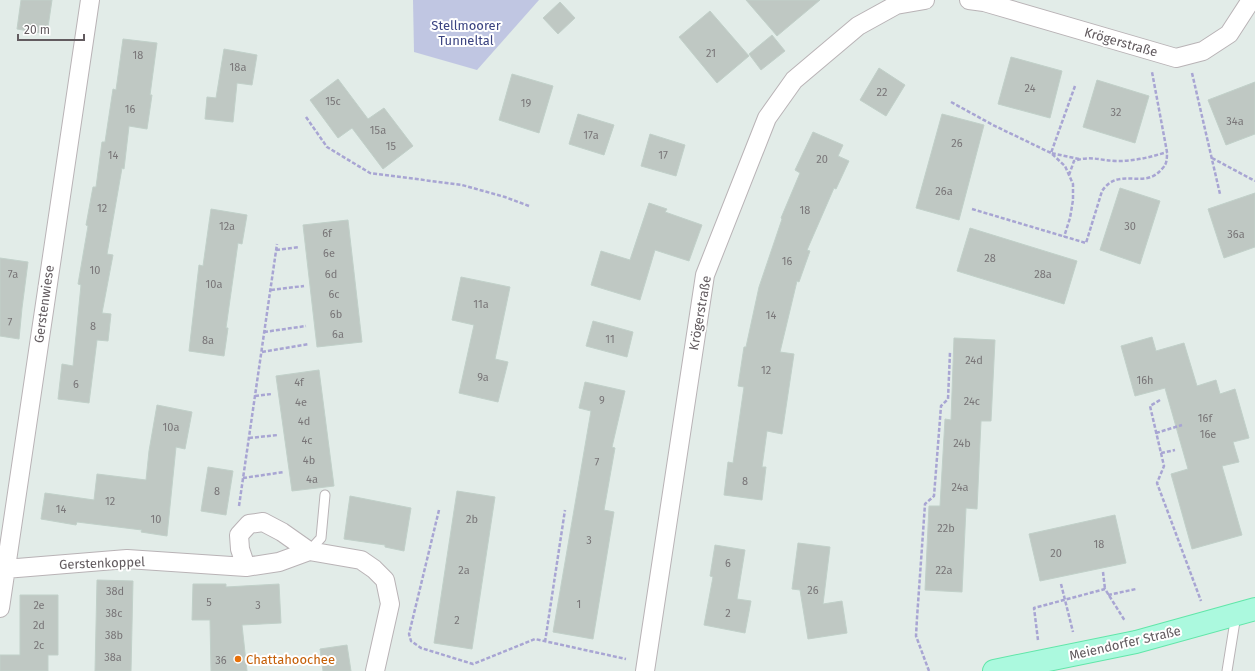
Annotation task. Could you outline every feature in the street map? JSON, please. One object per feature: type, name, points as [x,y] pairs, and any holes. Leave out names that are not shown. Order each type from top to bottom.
[{"type":"main road","name":"Meiendorfer Straße","points":[[994,671],[1136,642],[1246,612]]},
{"type":"street","name":"Gerstenwiese","points":[[0,608],[90,0]]},
{"type":"street","name":"Krögerstraße","points":[[645,667],[706,275],[767,118],[794,80],[858,26],[896,5],[925,0]]},
{"type":"street","name":"Krögerstraße","points":[[969,0],[984,2],[1176,58],[1203,51],[1228,34],[1251,0]]},
{"type":"street","points":[[246,567],[240,549],[239,535],[249,524],[263,522],[282,532],[308,550],[361,560],[374,569],[385,580],[390,604],[376,671]]},
{"type":"street","name":"Gerstenkoppel","points":[[5,569],[127,559],[246,567],[279,562],[308,550]]},
{"type":"lane","points":[[308,550],[321,538],[325,495]]},
{"type":"lane","points":[[1227,671],[1246,612]]},
{"type":"path","points":[[972,209],[1086,243],[1102,191],[1106,184],[1124,178],[1147,179],[1155,176],[1165,165],[1167,152],[1148,50]]},
{"type":"path","points":[[1188,55],[1220,194]]},
{"type":"path","points":[[1051,153],[1075,86]]},
{"type":"path","points":[[951,102],[993,125],[1051,153],[1079,159]]},
{"type":"path","points":[[306,117],[326,147],[370,173],[462,185],[505,197],[529,206]]},
{"type":"path","points":[[1069,175],[1074,160],[1083,157],[1115,161],[1129,161],[1149,158],[1167,152]]},
{"type":"path","points":[[1051,153],[1065,166],[1073,184],[1074,200],[1064,236]]},
{"type":"path","points":[[1212,158],[1255,181]]},
{"type":"path","points":[[249,524],[239,509],[277,244]]},
{"type":"path","points":[[276,250],[299,247]]},
{"type":"path","points":[[270,290],[304,286]]},
{"type":"path","points":[[264,332],[306,326]]},
{"type":"path","points":[[262,352],[309,344]]},
{"type":"path","points":[[929,671],[916,636],[917,618],[925,504],[934,496],[941,406],[948,399],[950,352]]},
{"type":"path","points":[[255,396],[272,394]]},
{"type":"path","points":[[1160,400],[1150,406],[1164,466],[1157,483],[1208,622]]},
{"type":"path","points":[[1156,433],[1182,425]]},
{"type":"path","points":[[249,438],[278,435]]},
{"type":"path","points":[[1161,453],[1175,450]]},
{"type":"path","points":[[243,478],[284,472]]},
{"type":"path","points":[[439,510],[409,634],[411,641],[421,648],[473,664],[534,639],[645,667]]},
{"type":"path","points":[[545,642],[565,510]]},
{"type":"path","points":[[1103,572],[1105,589],[1129,627],[1136,642]]},
{"type":"path","points":[[1061,584],[1079,654]]},
{"type":"path","points":[[1041,662],[1034,608],[1105,589]]},
{"type":"path","points":[[1108,595],[1136,589]]},
{"type":"green space","name":"Stellmoorer Tunneltal","points":[[413,0],[539,0],[477,70],[414,52]]},
{"type":"building","points":[[21,0],[52,0],[47,34],[17,29]]},
{"type":"building","points":[[746,0],[820,0],[777,36]]},
{"type":"building","points":[[560,2],[575,18],[558,34],[543,18]]},
{"type":"building","points":[[710,11],[749,56],[717,83],[679,37]]},
{"type":"building","points":[[772,35],[785,51],[761,70],[749,54]]},
{"type":"building","points":[[123,39],[157,43],[147,129],[129,126],[124,169],[122,168],[107,254],[113,255],[102,313],[111,314],[108,341],[97,340],[89,403],[58,399],[62,364],[73,366],[81,285],[78,284],[88,226],[86,225],[93,187],[96,187],[102,142],[105,142],[113,89],[116,90]]},
{"type":"building","points":[[224,49],[257,55],[252,85],[237,83],[233,122],[205,119],[207,97],[216,98]]},
{"type":"building","points":[[1011,57],[1062,71],[1050,118],[998,104]]},
{"type":"building","points":[[879,68],[905,85],[886,116],[860,100]]},
{"type":"building","points":[[512,74],[553,86],[539,133],[499,120]]},
{"type":"building","points":[[338,79],[368,119],[384,108],[413,146],[383,169],[352,128],[338,138],[310,100]]},
{"type":"building","points":[[1097,80],[1149,96],[1135,143],[1083,127]]},
{"type":"building","points":[[1255,82],[1255,134],[1226,145],[1208,100]]},
{"type":"building","points":[[578,114],[614,125],[604,155],[569,144]]},
{"type":"building","points":[[942,114],[984,125],[959,220],[916,208]]},
{"type":"building","points":[[813,132],[843,145],[838,156],[849,161],[836,189],[834,188],[807,250],[810,251],[799,282],[797,281],[780,352],[794,354],[782,434],[767,431],[762,467],[766,467],[762,500],[724,495],[728,462],[733,463],[744,387],[738,386],[744,347],[746,347],[759,287],[782,219],[781,218],[800,173],[795,170]]},
{"type":"building","points":[[650,134],[685,145],[676,176],[641,166]]},
{"type":"building","points":[[1120,188],[1160,201],[1140,264],[1100,250]]},
{"type":"building","points":[[1255,193],[1255,247],[1224,258],[1208,209]]},
{"type":"building","points":[[649,203],[667,209],[665,212],[702,225],[689,261],[655,250],[640,300],[591,285],[601,251],[630,260]]},
{"type":"building","points":[[211,209],[247,215],[242,244],[238,243],[226,328],[228,328],[224,356],[189,351],[199,265],[203,266]]},
{"type":"building","points":[[348,220],[362,342],[317,347],[303,225]]},
{"type":"building","points":[[970,228],[1077,261],[1064,304],[957,271]]},
{"type":"building","points":[[0,258],[28,262],[19,339],[0,336]]},
{"type":"building","points":[[461,277],[510,287],[495,359],[508,362],[498,402],[459,393],[474,325],[452,320]]},
{"type":"building","points":[[593,321],[633,332],[627,357],[586,346]]},
{"type":"building","points":[[1152,337],[1156,351],[1184,343],[1197,386],[1216,380],[1220,394],[1235,389],[1249,438],[1233,442],[1239,462],[1222,466],[1242,535],[1192,549],[1171,474],[1188,469],[1165,388],[1135,396],[1121,346]]},
{"type":"building","points":[[954,338],[995,340],[991,421],[981,421],[977,509],[966,508],[962,592],[925,590],[929,506],[940,506],[945,419],[951,420]]},
{"type":"building","points":[[319,370],[334,486],[292,491],[276,376]]},
{"type":"building","points":[[585,382],[625,391],[612,447],[615,448],[604,510],[614,512],[593,639],[553,632],[591,411],[579,408]]},
{"type":"building","points":[[157,405],[192,412],[185,449],[176,447],[167,536],[141,532],[142,530],[77,522],[76,525],[41,519],[45,493],[94,500],[97,474],[146,480],[149,451]]},
{"type":"building","points":[[208,467],[233,471],[226,515],[201,511]]},
{"type":"building","points":[[457,491],[495,497],[472,649],[434,643]]},
{"type":"building","points":[[350,496],[411,508],[404,551],[385,547],[385,545],[344,539]]},
{"type":"building","points":[[1115,515],[1126,563],[1040,581],[1029,534]]},
{"type":"building","points":[[798,543],[830,547],[823,604],[842,601],[847,633],[808,639],[800,590],[792,589]]},
{"type":"building","points":[[715,545],[745,550],[737,599],[751,601],[745,633],[704,625],[713,577],[710,576]]},
{"type":"building","points":[[97,580],[133,581],[131,671],[95,671]]},
{"type":"building","points":[[193,584],[226,584],[226,587],[279,584],[281,623],[242,625],[247,671],[211,671],[210,620],[192,620]]},
{"type":"building","points":[[20,595],[58,595],[58,655],[48,655],[48,671],[0,671],[0,655],[20,655]]},
{"type":"building","points":[[347,645],[351,671],[323,671],[320,649]]},
{"type":"place","name":"Chattahoochee","points":[[238,659]]}]
